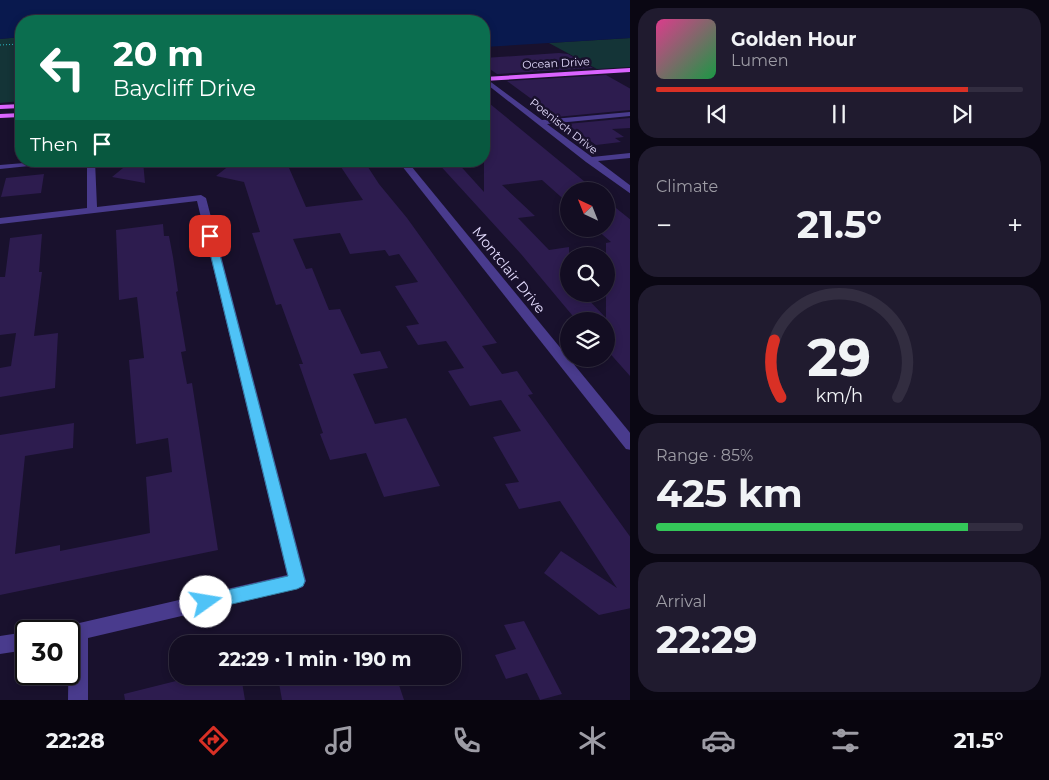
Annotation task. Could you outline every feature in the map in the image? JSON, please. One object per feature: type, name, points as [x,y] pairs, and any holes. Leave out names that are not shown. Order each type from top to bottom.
[{"type":"main road","name":"Ocean Drive","points":[[490,81],[630,70]]},
{"type":"main road","points":[[580,73],[588,78]]},
{"type":"main road","name":"Ocean Drive","points":[[490,81],[630,76]]},
{"type":"main road","points":[[0,107],[15,106]]},
{"type":"main road","points":[[0,116],[15,115]]},
{"type":"street","name":"Poenisch Drive","points":[[490,84],[630,191]]},
{"type":"street","points":[[541,122],[630,114]]},
{"type":"street","points":[[589,160],[630,155]]},
{"type":"street","points":[[91,167],[92,210]]},
{"type":"street","name":"Montclair Drive","points":[[407,167],[630,445]]},
{"type":"street","points":[[0,220],[201,198],[297,581],[80,631]]},
{"type":"street","points":[[0,645],[15,642]]},
{"type":"street","points":[[77,685],[78,700]]},
{"type":"lane","points":[[0,167],[15,166]]},
{"type":"path","points":[[0,45],[15,44]]},
{"type":"green space","points":[[15,38],[15,102],[0,103],[0,39]]},
{"type":"green space","points":[[630,38],[630,67],[597,69],[549,43]]},
{"type":"shaded area","points":[[0,0],[630,0],[630,38],[490,47],[490,15],[15,15],[15,38],[0,39]]},
{"type":"building","points":[[559,53],[568,54],[593,68],[497,74],[490,69],[490,58]]},
{"type":"building","points":[[606,75],[630,88],[630,110],[556,117],[507,81]]},
{"type":"building","points":[[490,104],[585,182],[560,182],[560,196],[542,180],[502,185],[535,216],[518,218],[549,250],[560,248],[560,301],[521,254],[441,167],[461,167],[484,192],[484,167],[490,167]]},
{"type":"building","points":[[630,118],[630,128],[612,129],[624,137],[615,138],[621,142],[596,145],[567,124]]},
{"type":"building","points":[[144,167],[145,183],[112,177],[123,168]]},
{"type":"building","points":[[227,167],[289,167],[306,207],[363,200],[341,167],[368,167],[497,343],[482,346],[502,374],[517,371],[533,394],[528,395],[630,537],[630,608],[599,615],[544,573],[561,551],[617,588],[560,501],[519,509],[505,484],[519,482],[493,437],[521,431],[501,400],[470,406],[448,371],[464,368],[446,341],[418,345],[406,326],[419,324],[395,286],[418,282],[399,254],[389,256],[385,250],[350,254],[340,233],[293,239],[306,269],[312,268],[329,310],[340,309],[361,354],[380,351],[388,368],[353,374],[375,424],[406,418],[440,486],[384,497],[366,453],[330,460],[320,434],[323,433],[299,364],[303,364],[281,304],[276,305],[252,233],[260,232],[244,182],[216,176]]},
{"type":"building","points":[[44,174],[41,193],[1,197],[6,178]]},
{"type":"building","points":[[615,207],[630,219],[630,376],[615,359],[615,312],[606,312],[606,302],[615,302],[615,247],[606,247],[606,243],[611,242],[606,238],[615,238]]},
{"type":"building","points":[[163,224],[164,236],[169,236],[173,257],[178,291],[176,292],[186,351],[181,352],[187,384],[192,383],[218,550],[0,595],[0,435],[74,423],[73,448],[25,456],[15,554],[60,545],[60,551],[150,533],[146,477],[172,472],[168,438],[136,444],[129,360],[144,358],[137,297],[119,300],[116,230]]},
{"type":"building","points":[[42,234],[39,272],[42,272],[34,336],[58,333],[55,388],[0,397],[0,368],[11,366],[16,333],[0,335],[0,277],[5,277],[10,238]]},
{"type":"building","points":[[561,302],[591,302],[600,312],[569,312]]},
{"type":"building","points":[[524,621],[562,694],[540,700],[527,673],[506,679],[495,655],[516,649],[504,625]]},
{"type":"building","points":[[169,683],[169,685],[242,685],[245,700],[125,700],[124,694]]},
{"type":"building","points":[[279,685],[399,685],[404,700],[282,700]]},
{"type":"route","points":[[206,602],[297,581],[210,236]]}]
